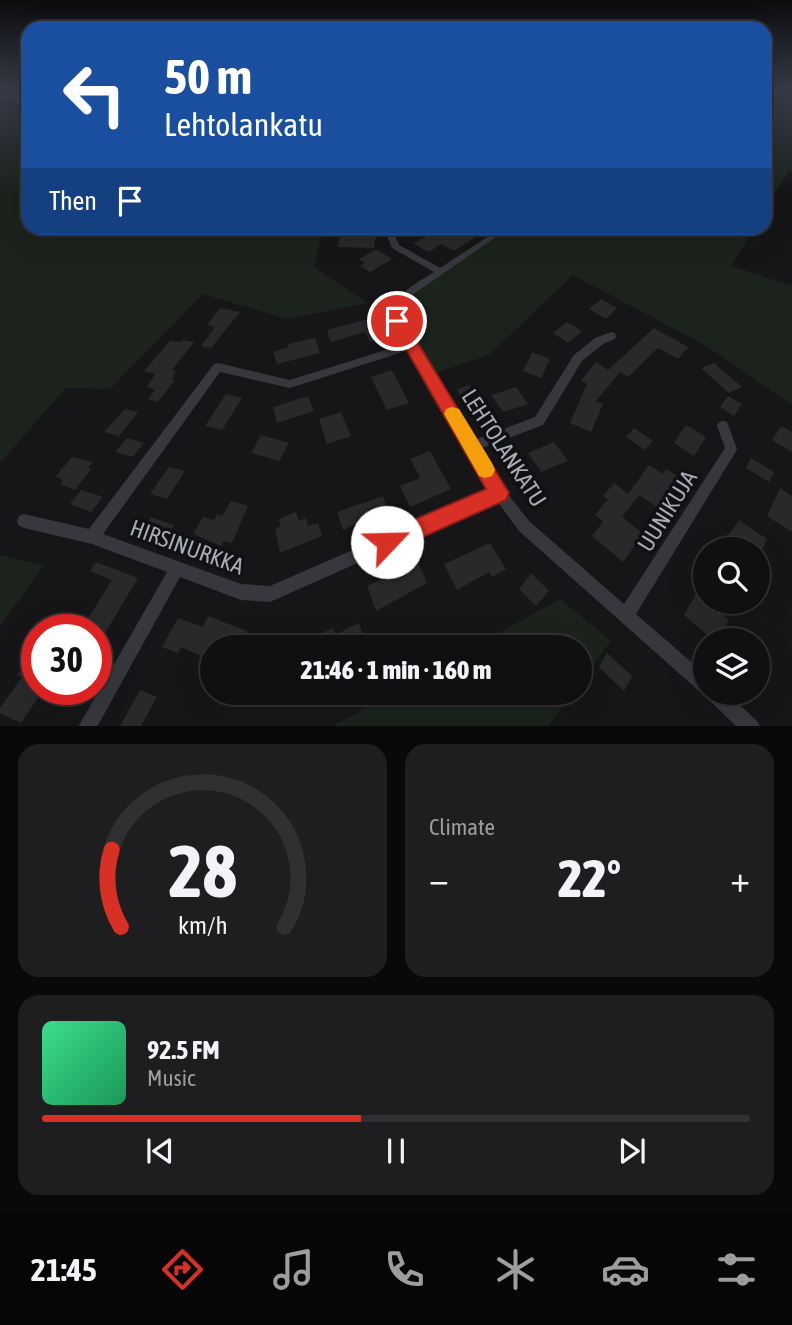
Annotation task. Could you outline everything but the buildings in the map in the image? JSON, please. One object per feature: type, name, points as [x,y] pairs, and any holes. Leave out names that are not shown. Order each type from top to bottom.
[{"type":"street","points":[[392,235],[395,246],[440,272]]},
{"type":"street","name":"LEHTOLANKATU","points":[[495,235],[409,293],[399,303],[397,321],[499,493],[524,526],[693,674]]},
{"type":"street","points":[[472,446],[539,421],[578,358],[599,341],[611,337]]},
{"type":"street","name":"HIRSINURKKA","points":[[92,537],[218,367],[290,384],[411,346]]},
{"type":"street","name":"UUNIKUJA","points":[[626,615],[731,449],[723,426]]},
{"type":"street","name":"HIRSINURKKA","points":[[24,521],[92,537],[241,592],[270,594],[499,493]]},
{"type":"street","points":[[87,726],[177,568]]},
{"type":"street","points":[[727,705],[751,726]]},
{"type":"shaded area","points":[[0,124],[21,124],[21,235],[321,235],[314,267],[368,303],[287,319],[203,294],[110,389],[66,388],[0,463]]},
{"type":"shaded area","points":[[772,124],[792,124],[792,171],[789,170],[772,198]]},
{"type":"shaded area","points":[[495,235],[750,235],[731,266],[792,286],[792,405],[706,346],[573,275],[489,355],[429,375],[409,345],[400,324],[402,303],[409,293]]},
{"type":"shaded area","points":[[0,555],[44,565],[0,626]]},
{"type":"shaded area","points":[[560,599],[611,641],[592,667],[592,635],[496,635]]},
{"type":"shaded area","points":[[371,705],[564,705],[548,726],[333,726]]},
{"type":"slow traffic","points":[[452,414],[485,470]]},
{"type":"route","points":[[387,542],[499,493],[397,321]]}]
